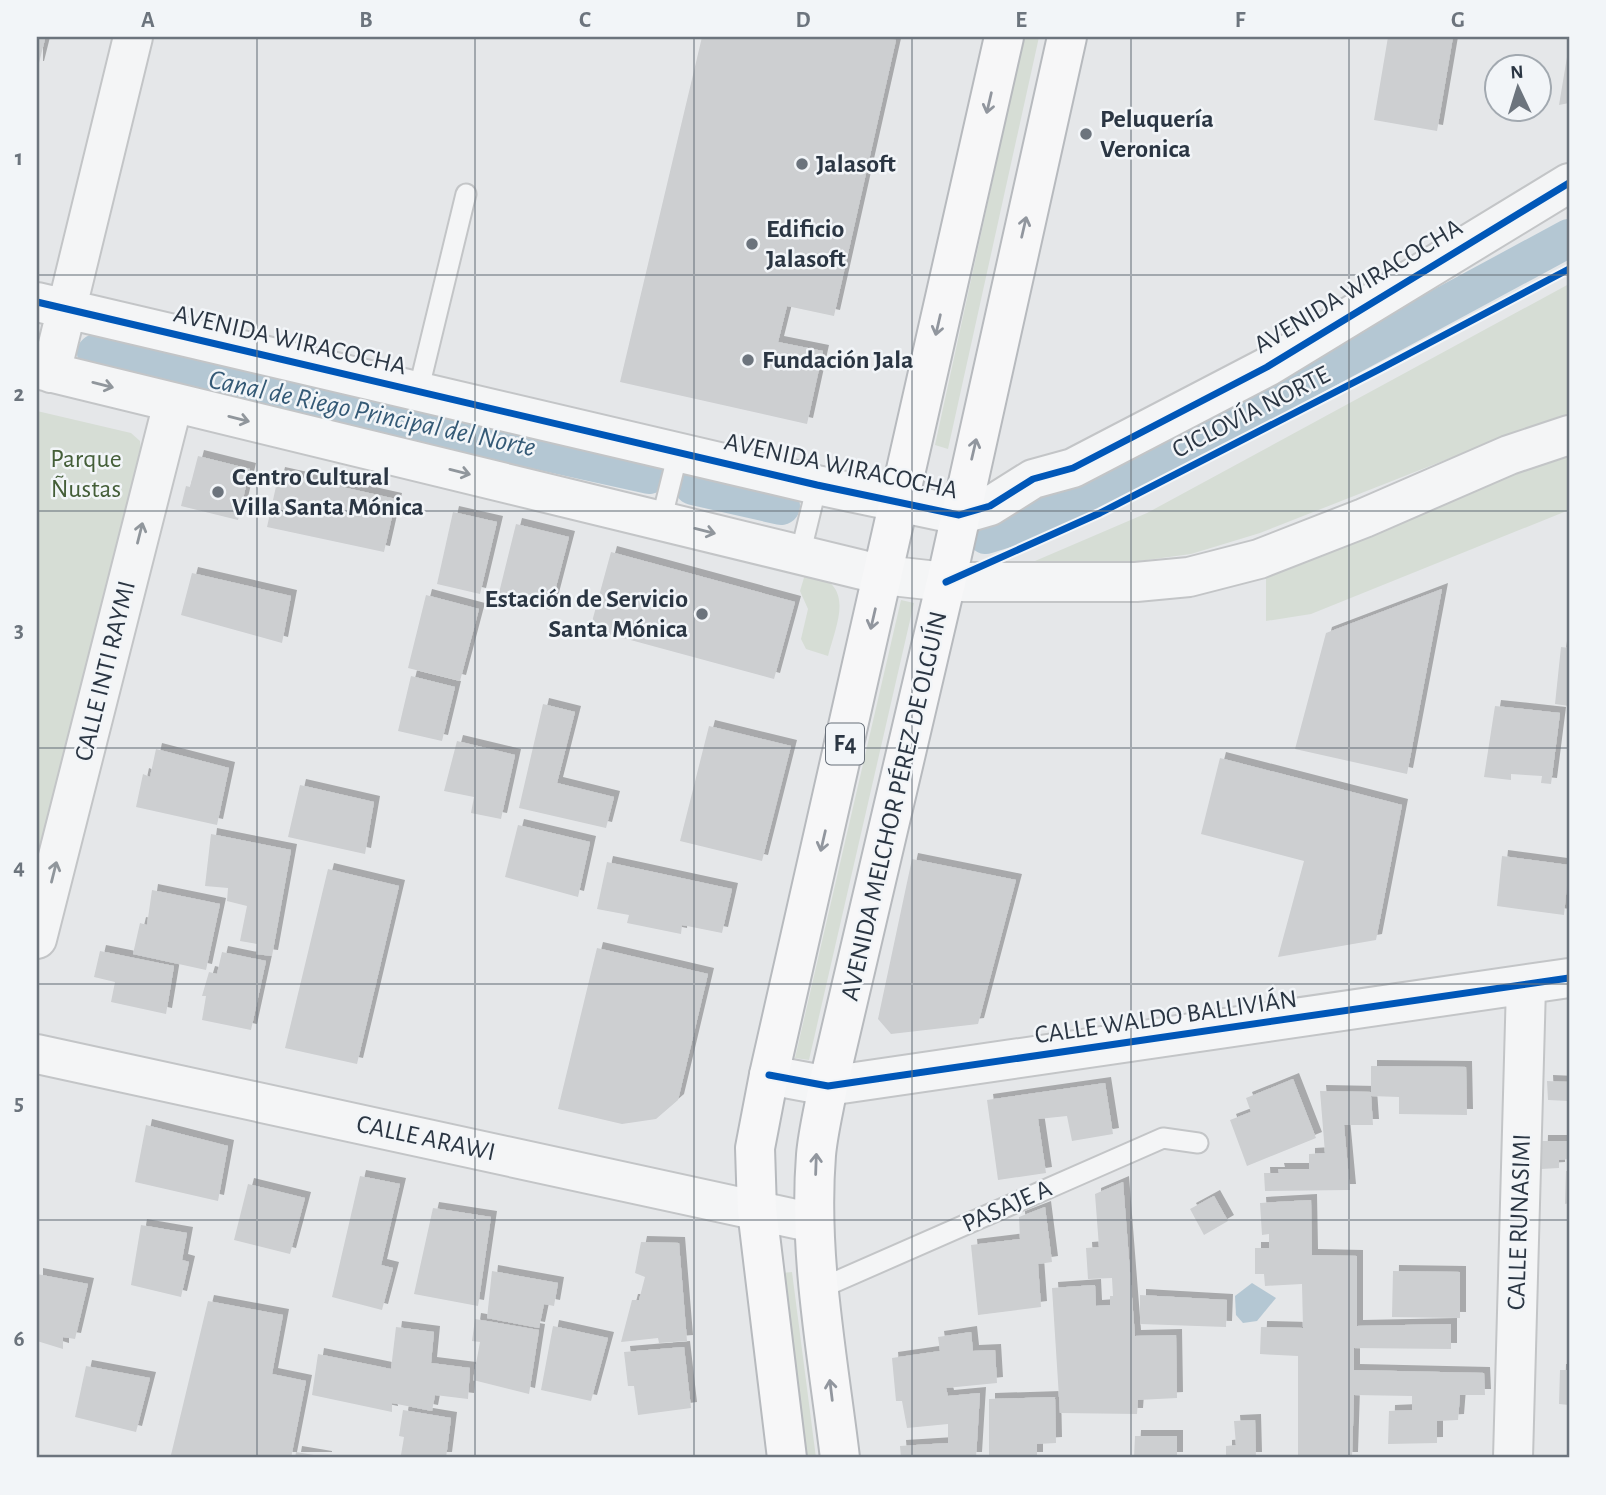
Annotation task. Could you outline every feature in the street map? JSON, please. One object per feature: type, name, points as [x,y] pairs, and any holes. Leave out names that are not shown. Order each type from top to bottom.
[{"type":"highway","name":"F4","points":[[787,1458],[757,1210],[755,1148],[769,1075],[1004,37]]},
{"type":"highway","name":"AVENIDA MELCHOR PÉREZ DE OLGUÍN","points":[[840,1458],[819,1289],[814,1223],[817,1154],[828,1086],[946,582],[1067,37]]},
{"type":"street","points":[[133,37],[52,306],[44,371],[883,575],[946,582],[1136,582],[1189,577],[1259,559],[1364,518],[1509,455],[1569,435]]},
{"type":"street","name":"AVENIDA WIRACOCHA","points":[[52,306],[897,504],[959,516],[990,506],[1033,479],[1073,468],[1255,373],[1569,183]]},
{"type":"street","name":"CALLE INTI RAYMI","points":[[37,939],[173,403]]},
{"type":"street","name":"CALLE WALDO BALLIVIÁN","points":[[769,1075],[828,1086],[1569,978]]},
{"type":"street","name":"CALLE RUNASIMI","points":[[1513,1458],[1526,986]]},
{"type":"street","name":"CALLE ARAWI","points":[[37,1054],[814,1223]]},
{"type":"lane","points":[[418,392],[466,194]]},
{"type":"lane","points":[[661,521],[678,453]]},
{"type":"lane","points":[[800,555],[817,485]]},
{"type":"lane","name":"PASAJE A","points":[[819,1289],[1163,1138],[1198,1143]]},
{"type":"green space","points":[[1024,37],[1039,37],[948,449],[935,445]]},
{"type":"green space","points":[[1569,284],[1569,416],[1491,442],[1260,533],[1191,554],[1132,562],[1028,564],[1147,513]]},
{"type":"green space","name":"Parque Ñustas","points":[[37,411],[131,433],[140,441],[141,452],[37,862]]},
{"type":"green space","points":[[1569,455],[1569,510],[1311,614],[1266,621],[1266,578],[1436,502]]},
{"type":"green space","points":[[806,571],[822,577],[838,594],[839,616],[828,656],[806,649],[801,639],[808,609],[800,591]]},
{"type":"green space","points":[[901,600],[914,603],[809,1060],[795,1058]]},
{"type":"green space","points":[[792,1272],[816,1458],[806,1458],[782,1273]]},
{"type":"water","points":[[1252,1283],[1276,1298],[1257,1321],[1243,1323],[1236,1315],[1235,1296]]},
{"type":"building","points":[[37,37],[45,39],[38,67],[37,67]]},
{"type":"building","name":"Edificio Jalasoft","points":[[702,37],[881,37],[896,40],[834,316],[787,306],[778,342],[823,351],[807,424],[620,382]]},
{"type":"building","points":[[1388,37],[1453,37],[1437,131],[1374,120]]},
{"type":"building","points":[[1568,51],[1569,103],[1559,105]]},
{"type":"building","name":"Centro Cultural Villa Santa Mónica","points":[[198,456],[250,469],[238,520],[181,506],[186,486],[190,487]]},
{"type":"building","points":[[279,473],[396,499],[384,552],[267,527]]},
{"type":"building","points":[[453,512],[497,522],[480,594],[437,584]]},
{"type":"building","points":[[516,524],[569,537],[550,610],[498,597]]},
{"type":"building","points":[[611,552],[795,602],[774,679],[590,629]]},
{"type":"building","points":[[192,573],[291,596],[282,643],[181,615]]},
{"type":"building","points":[[1442,589],[1407,774],[1295,749],[1326,633]]},
{"type":"building","points":[[426,595],[479,609],[460,681],[408,668]]},
{"type":"building","points":[[1561,647],[1569,648],[1569,706],[1555,704]]},
{"type":"building","points":[[411,676],[455,687],[442,741],[398,731]]},
{"type":"building","points":[[543,704],[575,712],[557,783],[614,797],[606,828],[519,808]]},
{"type":"building","points":[[1495,706],[1560,713],[1551,784],[1541,783],[1542,776],[1511,774],[1511,780],[1484,777]]},
{"type":"building","points":[[709,726],[791,746],[762,861],[680,841]]},
{"type":"building","points":[[457,741],[515,755],[501,819],[471,813],[474,797],[444,791]]},
{"type":"building","points":[[156,749],[229,768],[217,825],[136,807],[143,774],[150,777]]},
{"type":"building","points":[[1220,758],[1402,805],[1376,940],[1278,957],[1304,861],[1201,834]]},
{"type":"building","points":[[300,785],[374,802],[365,854],[288,837]]},
{"type":"building","points":[[518,825],[590,842],[578,897],[505,877]]},
{"type":"building","points":[[211,834],[291,850],[272,956],[256,954],[257,944],[240,941],[247,906],[227,901],[228,888],[205,886]]},
{"type":"building","points":[[1502,856],[1569,865],[1564,915],[1497,906]]},
{"type":"building","points":[[912,859],[1016,880],[978,1024],[891,1034],[878,1019]]},
{"type":"building","points":[[607,862],[732,889],[722,933],[682,925],[681,934],[627,923],[629,915],[597,909]]},
{"type":"building","points":[[328,869],[399,886],[357,1064],[285,1048]]},
{"type":"building","points":[[152,890],[220,904],[206,970],[133,954],[140,923],[147,925]]},
{"type":"building","points":[[597,948],[708,974],[678,1100],[656,1119],[622,1124],[558,1109]]},
{"type":"building","points":[[100,951],[174,966],[166,1014],[111,1002],[115,982],[94,977]]},
{"type":"building","points":[[222,952],[266,961],[251,1030],[202,1020],[206,996],[202,996],[209,972],[217,974]]},
{"type":"building","points":[[1371,1066],[1466,1067],[1467,1115],[1399,1114],[1399,1097],[1371,1096],[1373,1125],[1344,1125],[1350,1190],[1265,1191],[1264,1173],[1279,1173],[1278,1169],[1309,1169],[1309,1154],[1325,1153],[1320,1091],[1371,1092]]},
{"type":"building","points":[[1293,1079],[1316,1138],[1247,1166],[1230,1120],[1251,1112],[1246,1098]]},
{"type":"building","points":[[1547,1081],[1569,1082],[1569,1101],[1548,1100]]},
{"type":"building","points":[[1105,1083],[1113,1134],[1072,1141],[1067,1116],[1038,1119],[1046,1173],[998,1180],[987,1100]]},
{"type":"building","points":[[146,1125],[228,1146],[218,1201],[135,1182]]},
{"type":"building","points":[[1542,1141],[1569,1141],[1569,1159],[1559,1160],[1559,1168],[1541,1169]]},
{"type":"building","points":[[1566,1171],[1569,1171],[1569,1203],[1565,1204]]},
{"type":"building","points":[[360,1176],[400,1184],[381,1265],[393,1268],[382,1310],[332,1297]]},
{"type":"building","points":[[1123,1182],[1135,1336],[1176,1335],[1177,1398],[1138,1400],[1137,1414],[1060,1413],[1052,1288],[1095,1285],[1096,1306],[1110,1305],[1110,1296],[1113,1296],[1112,1278],[1088,1279],[1086,1248],[1099,1247],[1095,1194]]},
{"type":"building","points":[[248,1184],[305,1198],[290,1254],[234,1240]]},
{"type":"building","points":[[1214,1196],[1228,1221],[1204,1235],[1190,1209]]},
{"type":"building","points":[[1311,1200],[1312,1255],[1357,1256],[1357,1326],[1451,1324],[1451,1349],[1354,1348],[1354,1370],[1484,1373],[1485,1395],[1460,1395],[1458,1420],[1437,1421],[1437,1443],[1388,1444],[1389,1411],[1412,1410],[1412,1396],[1354,1395],[1352,1458],[1298,1458],[1298,1356],[1260,1354],[1261,1327],[1303,1328],[1302,1284],[1265,1286],[1264,1274],[1255,1274],[1255,1248],[1269,1248],[1269,1234],[1262,1235],[1260,1203]]},
{"type":"building","points":[[1045,1207],[1052,1262],[1038,1264],[1041,1307],[978,1315],[971,1245],[1020,1239],[1019,1217]]},
{"type":"building","points":[[433,1208],[491,1217],[478,1306],[414,1294]]},
{"type":"building","points":[[141,1225],[187,1233],[182,1260],[189,1262],[181,1297],[131,1285]]},
{"type":"building","points":[[641,1242],[679,1243],[687,1341],[659,1343],[658,1338],[621,1342],[632,1300],[639,1300],[645,1277],[635,1273]]},
{"type":"building","points":[[492,1271],[558,1283],[554,1306],[544,1304],[539,1328],[487,1318]]},
{"type":"building","points":[[1393,1271],[1460,1272],[1460,1318],[1392,1317]]},
{"type":"building","points":[[37,1274],[88,1284],[75,1339],[63,1337],[63,1349],[37,1341]]},
{"type":"building","points":[[1140,1295],[1227,1300],[1226,1327],[1140,1324]]},
{"type":"building","points":[[208,1301],[283,1315],[272,1374],[306,1381],[291,1458],[183,1458],[171,1455]]},
{"type":"building","points":[[475,1319],[539,1330],[529,1394],[473,1380],[480,1342],[472,1341]]},
{"type":"building","points":[[553,1326],[608,1338],[591,1401],[541,1390]]},
{"type":"building","points":[[396,1327],[434,1332],[431,1363],[470,1368],[468,1399],[435,1395],[432,1411],[392,1403],[392,1412],[312,1395],[318,1354],[391,1369]]},
{"type":"building","points":[[971,1332],[973,1351],[995,1350],[997,1383],[946,1388],[948,1396],[980,1393],[976,1458],[901,1458],[900,1446],[948,1443],[948,1424],[907,1428],[902,1401],[896,1401],[892,1358],[940,1351],[938,1337]]},
{"type":"building","points":[[684,1347],[691,1408],[638,1415],[634,1386],[628,1386],[624,1352]]},
{"type":"building","points":[[86,1366],[150,1378],[136,1432],[75,1417]]},
{"type":"building","points":[[1560,1370],[1569,1370],[1569,1405],[1559,1404]]},
{"type":"building","points":[[1055,1397],[1056,1443],[1037,1444],[1037,1458],[989,1458],[989,1399]]},
{"type":"building","points":[[403,1410],[451,1418],[446,1458],[396,1458],[401,1455],[404,1437],[399,1436]]},
{"type":"building","points":[[1255,1420],[1256,1458],[1226,1458],[1226,1446],[1236,1445],[1234,1421]]},
{"type":"building","points":[[1135,1436],[1177,1436],[1177,1458],[1134,1458]]},
{"type":"building","points":[[296,1452],[326,1457],[326,1458],[295,1458]]},
{"type":"waterway","name":"Canal de Riego Principal del Norte","points":[[986,535],[1067,509],[1569,238]]},
{"type":"waterway","name":"Canal de Riego Principal del Norte","points":[[96,353],[649,475]]},
{"type":"waterway","name":"Canal de Riego Principal del Norte","points":[[693,486],[781,506]]},
{"type":"cycle path","points":[[37,302],[817,485],[959,515],[990,506],[1033,479],[1073,468],[1267,367],[1569,183]]},
{"type":"cycle path","name":"CICLOVÍA NORTE","points":[[946,582],[1100,513],[1569,269]]},
{"type":"cycle path","points":[[769,1075],[828,1086],[1569,978]]},
{"type":"place","name":"Peluquería Veronica","points":[[1086,134]]},
{"type":"place","name":"Jalasoft","points":[[802,164]]},
{"type":"place","name":"Edificio Jalasoft","points":[[752,244]]},
{"type":"place","name":"Fundación Jala","points":[[748,360]]},
{"type":"place","name":"Centro Cultural Villa Santa Mónica","points":[[218,492]]},
{"type":"place","name":"Estación de Servicio Santa Mónica","points":[[702,614]]}]
